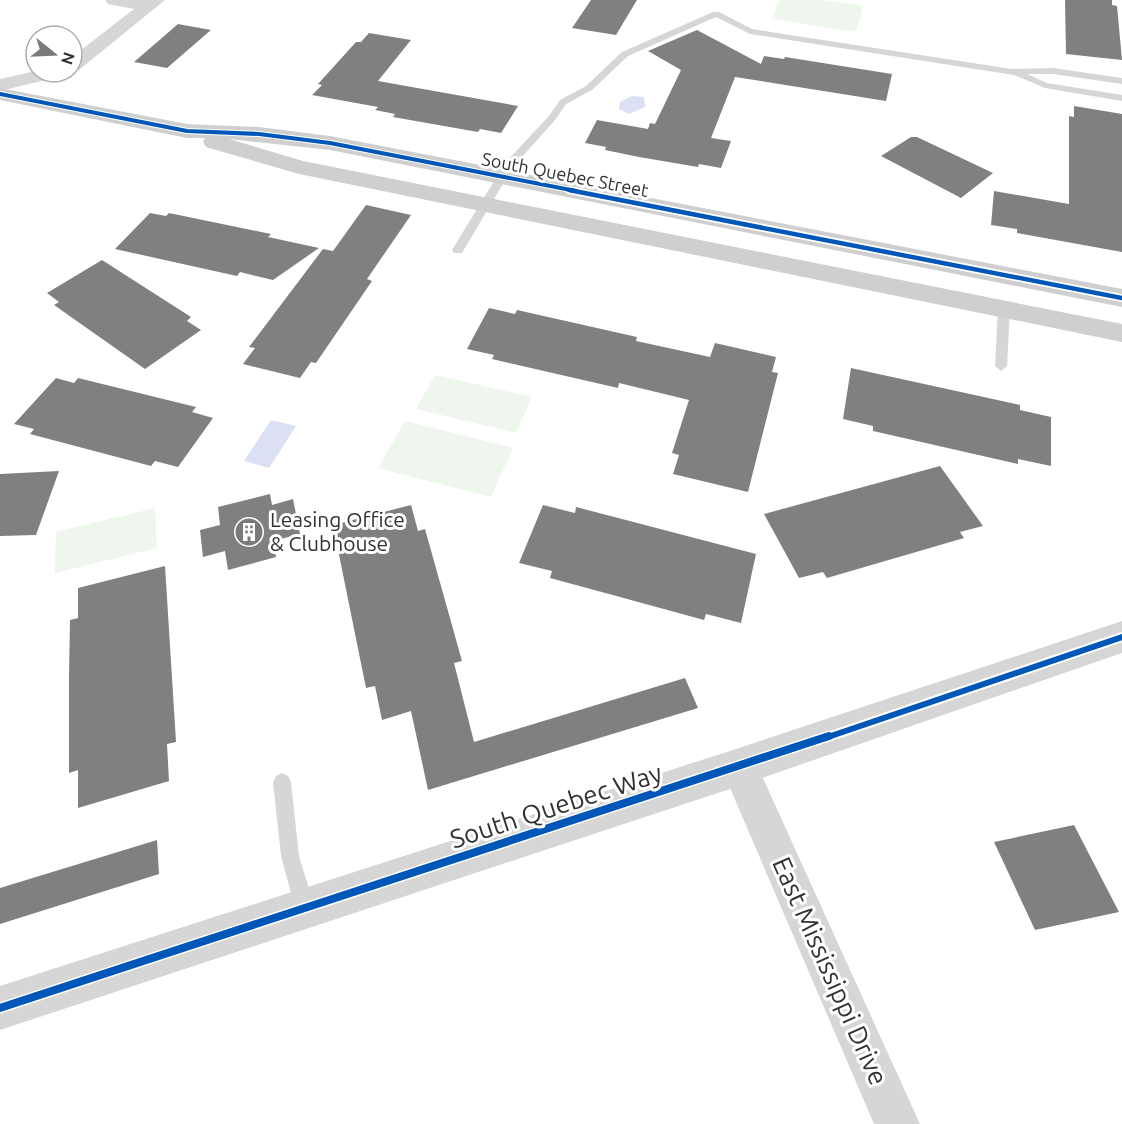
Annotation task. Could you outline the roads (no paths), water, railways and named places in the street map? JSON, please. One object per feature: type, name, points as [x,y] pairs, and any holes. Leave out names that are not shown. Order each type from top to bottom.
[{"type":"main road","name":"South Quebec Street","points":[[0,94],[187,131],[295,138],[1122,298]]},
{"type":"main road","name":"South Quebec Street","points":[[187,131],[233,150],[271,161],[1122,333]]},
{"type":"street","points":[[114,0],[152,3]]},
{"type":"street","points":[[84,57],[152,3]]},
{"type":"street","points":[[0,85],[24,79]]},
{"type":"street","name":"South Quebec Way","points":[[0,1008],[740,767],[1122,637]]},
{"type":"street","name":"East Mississippi Drive","points":[[740,767],[897,1124]]},
{"type":"lane","points":[[458,250],[516,155],[552,118],[563,102],[589,88],[618,59],[716,14],[760,33],[1012,72],[1053,71],[1122,81]]},
{"type":"lane","points":[[1012,72],[1045,85],[1122,98]]},
{"type":"lane","points":[[1001,366],[1004,309]]},
{"type":"lane","points":[[282,782],[290,856],[305,908]]},
{"type":"water","points":[[632,96],[644,97],[645,107],[629,114],[619,109],[620,102]]},
{"type":"water","points":[[271,420],[296,426],[269,468],[244,461]]},
{"type":"place","name":"Leasing Office & Clubhouse","points":[[249,532]]}]
